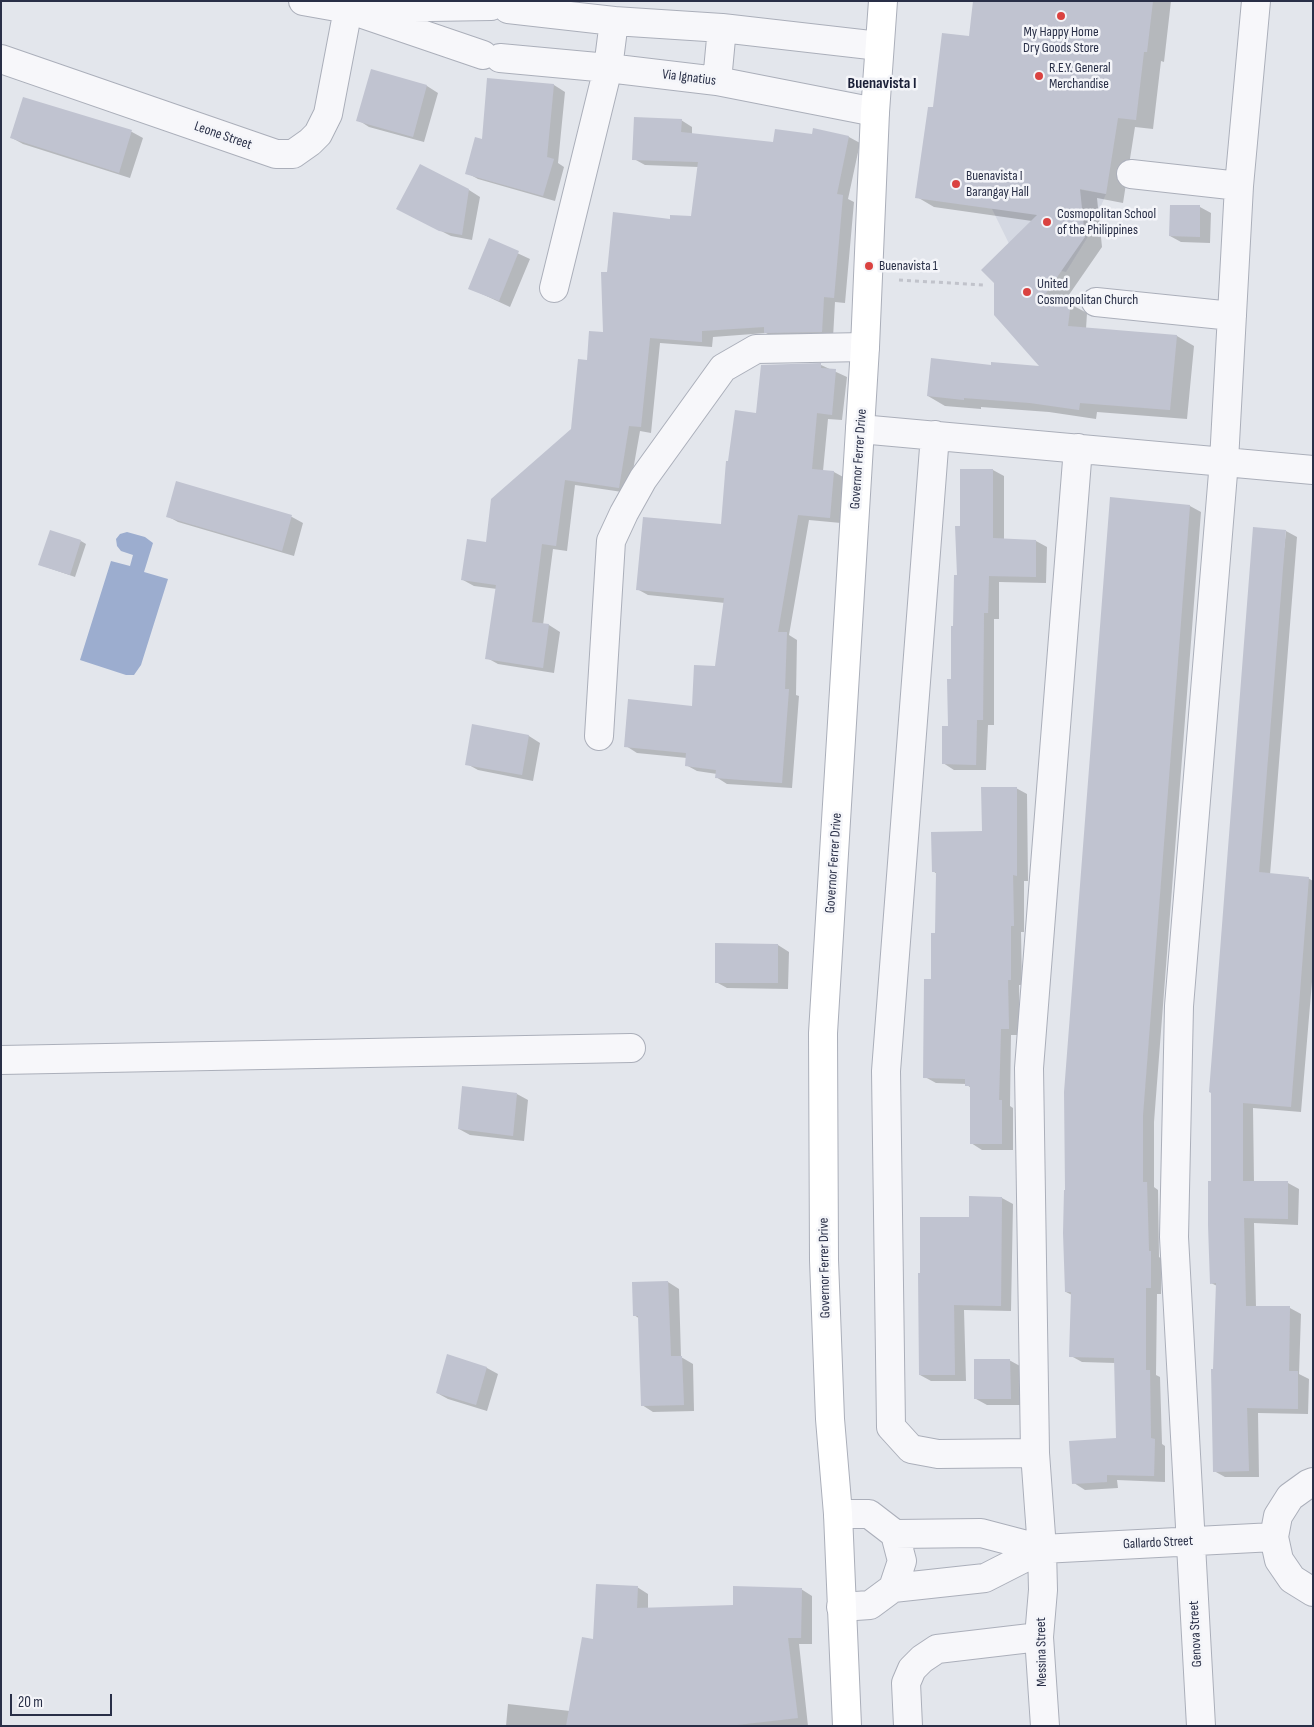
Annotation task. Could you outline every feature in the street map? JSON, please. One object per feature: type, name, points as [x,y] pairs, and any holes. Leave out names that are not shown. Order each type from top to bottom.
[{"type":"main road","name":"Governor Ferrer Drive","points":[[847,1726],[838,1514],[830,1419],[824,1260],[823,1033],[865,347],[875,112],[883,1]]},
{"type":"street","name":"Via Ignatius","points":[[303,1],[348,9],[492,57],[717,81],[875,112]]},
{"type":"street","name":"Genova Street","points":[[1201,1726],[1174,1237],[1179,1006],[1224,461],[1239,186],[1256,1]]},
{"type":"street","name":"Via Ignatius","points":[[348,9],[499,7],[614,21],[722,28],[879,46]]},
{"type":"street","name":"Leone Street","points":[[1,59],[276,154],[293,154],[318,134],[328,114],[348,9]]},
{"type":"street","points":[[554,288],[608,68],[614,21]]},
{"type":"street","points":[[717,81],[722,28]]},
{"type":"street","points":[[1132,174],[1239,186]]},
{"type":"street","points":[[1096,302],[1232,316]]},
{"type":"street","points":[[599,736],[611,541],[643,479],[723,368],[756,349],[865,347]]},
{"type":"street","points":[[860,429],[1313,470]]},
{"type":"street","points":[[935,436],[886,1071],[891,1426],[911,1448],[938,1454],[1035,1453]]},
{"type":"street","name":"Messina Street","points":[[1045,1726],[1039,1637],[1043,1590],[1035,1453],[1030,1068],[1078,448]]},
{"type":"street","points":[[1,1060],[631,1048]]},
{"type":"street","points":[[1313,1482],[1290,1497],[1278,1516],[1274,1537],[1279,1560],[1292,1579],[1313,1592]]},
{"type":"street","points":[[838,1514],[869,1514],[895,1534],[902,1561],[893,1588]]},
{"type":"street","points":[[895,1534],[981,1533],[1042,1549]]},
{"type":"street","name":"Gallardo Street","points":[[1042,1549],[1274,1537]]},
{"type":"street","points":[[841,1607],[870,1606],[893,1588],[985,1578],[1042,1549]]},
{"type":"street","points":[[908,1726],[906,1683],[912,1669],[922,1659],[937,1650],[1039,1637]]},
{"type":"path","points":[[869,278],[984,285]]},
{"type":"shaded area","name":"Cosmopolitan School of the Philippines","points":[[1065,187],[1106,194],[1089,235],[1066,272],[1018,262],[992,209]]},
{"type":"water","points":[[127,532],[145,537],[153,543],[144,572],[168,579],[141,665],[134,675],[126,675],[80,660],[111,561],[130,566],[133,555],[121,551],[117,546],[116,539],[120,534]]},
{"type":"building","points":[[973,1],[1153,1],[1147,52],[1144,52],[1136,120],[1118,118],[1106,194],[1080,189],[1085,237],[1044,296],[1071,302],[1068,326],[1177,335],[1170,410],[1080,403],[1079,410],[1030,403],[927,396],[931,358],[991,365],[991,362],[1039,366],[994,315],[994,283],[981,270],[1037,215],[915,198],[928,107],[933,107],[942,33],[969,36]]},
{"type":"building","points":[[371,69],[427,85],[413,137],[356,121]]},
{"type":"building","points":[[487,78],[554,84],[547,157],[554,159],[543,196],[465,174],[475,137],[482,139]]},
{"type":"building","points":[[23,97],[132,130],[119,173],[10,138]]},
{"type":"building","points":[[634,117],[682,119],[681,132],[773,142],[775,129],[812,134],[813,128],[849,136],[837,194],[843,195],[834,298],[824,297],[822,332],[764,333],[764,327],[702,331],[702,342],[650,338],[641,427],[629,426],[619,488],[565,480],[556,546],[542,544],[532,622],[549,624],[543,668],[485,659],[496,585],[461,580],[467,539],[486,542],[491,499],[571,429],[578,359],[587,360],[589,331],[603,332],[601,272],[607,272],[613,212],[670,219],[670,215],[691,216],[698,162],[632,160]]},
{"type":"building","points":[[420,164],[469,189],[462,235],[439,231],[396,209]]},
{"type":"building","points":[[1170,205],[1200,205],[1200,237],[1169,236]]},
{"type":"building","points":[[489,238],[519,251],[499,301],[468,289]]},
{"type":"building","points":[[821,363],[821,368],[836,369],[832,415],[817,413],[812,469],[834,471],[830,518],[798,515],[778,632],[787,632],[785,689],[789,689],[782,783],[715,778],[716,770],[685,766],[686,753],[624,747],[628,699],[692,706],[694,665],[715,666],[724,598],[636,590],[643,517],[721,524],[726,461],[728,461],[735,410],[756,413],[761,365]]},
{"type":"building","points":[[960,469],[993,469],[993,538],[1036,540],[1036,577],[989,576],[988,613],[984,613],[983,720],[977,720],[976,765],[942,764],[942,726],[948,726],[947,679],[951,679],[951,626],[953,626],[954,575],[957,575],[955,526],[960,526]]},
{"type":"building","points":[[176,481],[292,515],[282,551],[166,517]]},
{"type":"building","points":[[1110,497],[1190,505],[1143,1115],[1143,1182],[1147,1182],[1149,1251],[1151,1251],[1151,1288],[1146,1288],[1146,1370],[1150,1370],[1151,1438],[1155,1439],[1154,1476],[1107,1475],[1107,1482],[1072,1484],[1069,1441],[1116,1438],[1114,1358],[1069,1357],[1071,1292],[1065,1292],[1063,1233],[1065,1190],[1064,1092]]},
{"type":"building","points":[[1253,527],[1286,530],[1259,872],[1309,877],[1291,1107],[1243,1103],[1243,1181],[1288,1181],[1288,1219],[1244,1218],[1246,1306],[1290,1306],[1289,1371],[1298,1371],[1298,1409],[1247,1408],[1249,1471],[1213,1472],[1211,1369],[1213,1369],[1216,1283],[1210,1284],[1208,1181],[1211,1181],[1211,1093],[1209,1092]]},
{"type":"building","points":[[50,530],[81,540],[70,575],[38,565]]},
{"type":"building","points":[[472,724],[529,735],[522,775],[465,765]]},
{"type":"building","points":[[981,787],[1017,787],[1017,876],[1013,875],[1014,926],[1011,926],[1011,980],[1008,980],[1009,1029],[1001,1029],[999,1100],[1002,1100],[1002,1144],[970,1144],[970,1086],[965,1086],[965,1079],[923,1078],[924,979],[931,979],[931,933],[935,933],[936,872],[932,872],[931,832],[982,831]]},
{"type":"building","points":[[715,943],[778,944],[778,983],[715,983]]},
{"type":"building","points":[[462,1086],[517,1093],[513,1136],[458,1129]]},
{"type":"building","points":[[969,1196],[1002,1197],[1001,1306],[954,1305],[955,1375],[919,1375],[918,1273],[920,1273],[920,1217],[969,1217]]},
{"type":"building","points":[[668,1281],[671,1356],[682,1356],[684,1405],[641,1406],[638,1316],[633,1316],[632,1282]]},
{"type":"building","points":[[447,1354],[487,1367],[476,1405],[436,1393]]},
{"type":"building","points":[[974,1359],[1010,1359],[1011,1399],[974,1399]]},
{"type":"building","points":[[596,1584],[638,1586],[637,1608],[733,1605],[733,1586],[802,1588],[801,1638],[788,1638],[798,1718],[728,1726],[566,1726],[582,1637],[593,1639]]},
{"type":"place","name":"My Happy Home Dry Goods Store","points":[[1061,16]]},
{"type":"place","name":"R.E.Y. General Merchandise","points":[[1039,76]]},
{"type":"place","name":"Buenavista I Barangay Hall","points":[[956,184]]},
{"type":"place","name":"Cosmopolitan School of the Philippines","points":[[1047,222]]},
{"type":"place","name":"Buenavista 1","points":[[869,266]]},
{"type":"place","name":"United Cosmopolitan Church","points":[[1027,292]]},
{"type":"district","name":"Buenavista I","points":[[882,84]]}]
